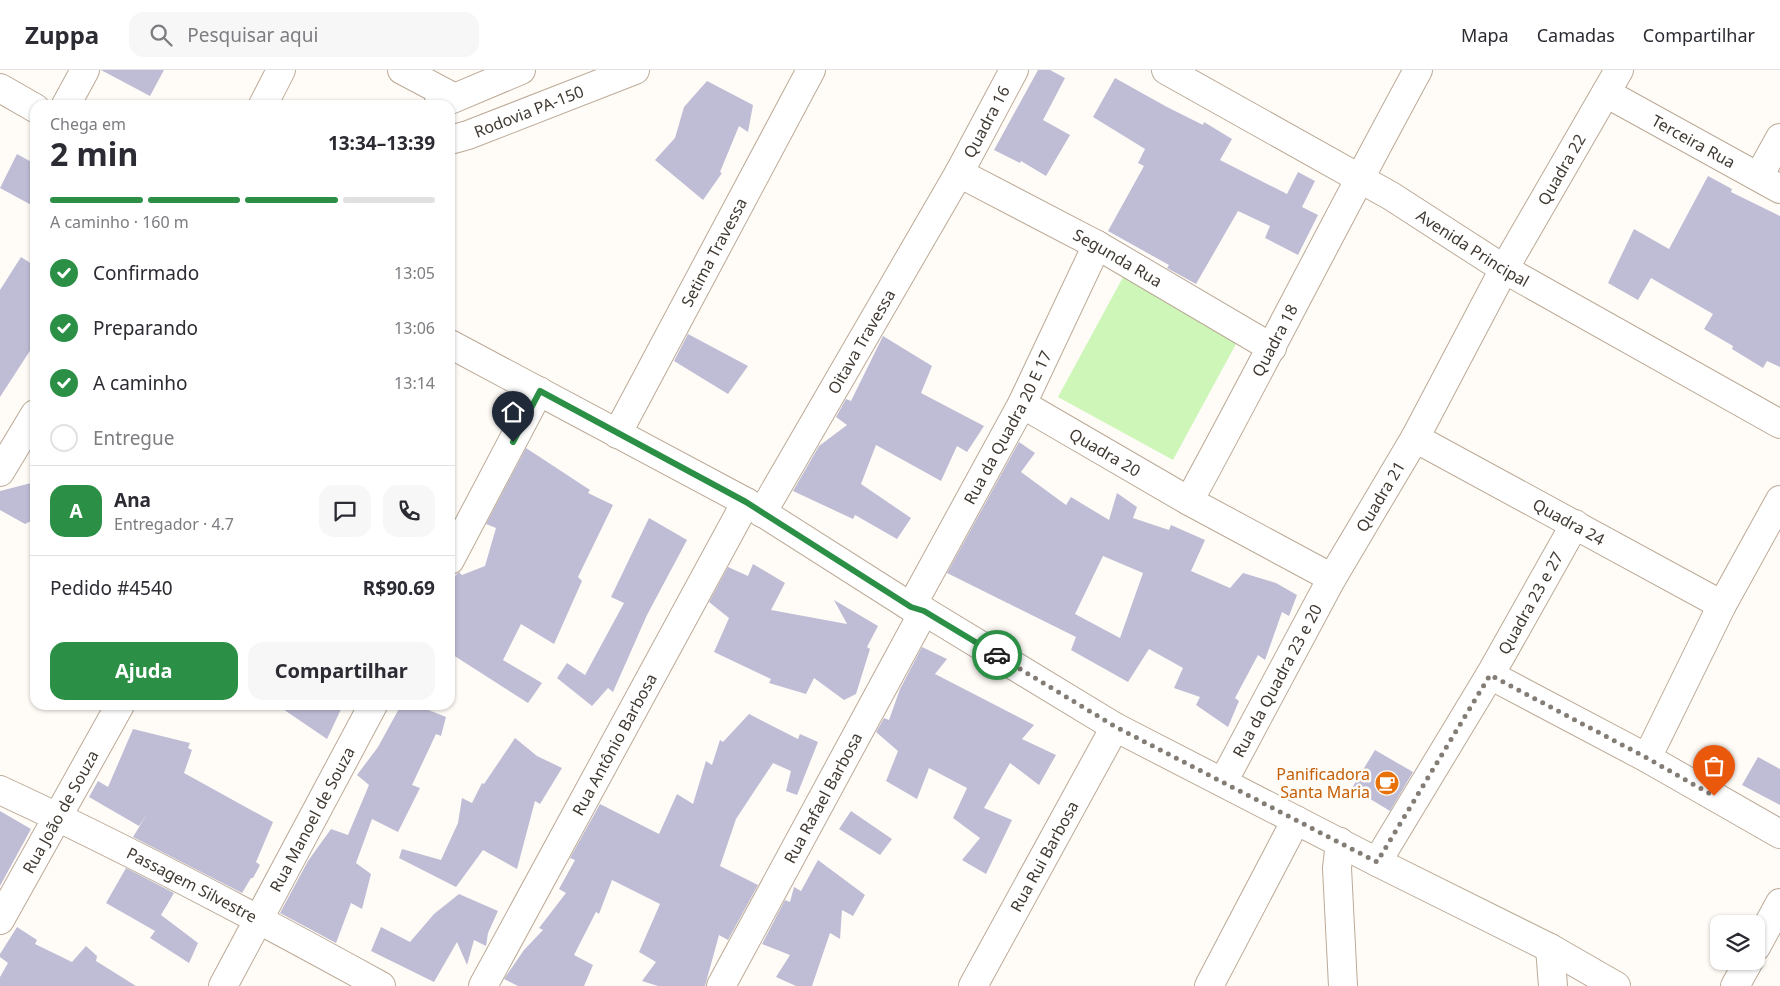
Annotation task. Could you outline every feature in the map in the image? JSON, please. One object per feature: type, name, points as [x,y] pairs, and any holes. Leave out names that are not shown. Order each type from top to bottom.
[{"type":"street","points":[[69,100],[85,70]]},
{"type":"street","points":[[266,100],[281,70]]},
{"type":"street","points":[[402,70],[444,100]]},
{"type":"street","points":[[447,100],[521,70]]},
{"type":"street","name":"Rodovia PA-150","points":[[455,139],[635,70]]},
{"type":"street","name":"Setima Travessa","points":[[618,434],[811,70]]},
{"type":"street","name":"Quadra 16","points":[[959,173],[1014,70]]},
{"type":"street","name":"Avenida Principal","points":[[1166,70],[1359,178],[1504,269],[1780,424]]},
{"type":"street","points":[[1359,178],[1418,70]]},
{"type":"street","name":"Terceira Rua","points":[[1612,82],[1769,182]]},
{"type":"street","name":"Quadra 22","points":[[1504,269],[1612,82]]},
{"type":"street","points":[[0,88],[30,105]]},
{"type":"street","points":[[1769,182],[1780,138]]},
{"type":"street","name":"Segunda Rua","points":[[959,173],[1097,245],[1272,348]]},
{"type":"street","name":"Oitava Travessa","points":[[754,507],[959,173]]},
{"type":"street","name":"Quadra 18","points":[[1189,500],[1272,348],[1359,178]]},
{"type":"street","name":"Rua da Quadra 20 E 17","points":[[918,609],[1022,404],[1097,245]]},
{"type":"street","name":"Quadra 21","points":[[1332,578],[1415,438],[1504,269]]},
{"type":"street","points":[[455,347],[754,507],[918,609],[1116,727],[1377,862],[1550,948],[1616,986]]},
{"type":"street","points":[[455,551],[540,391]]},
{"type":"street","name":"Quadra 20","points":[[1022,404],[1189,500]]},
{"type":"street","points":[[0,472],[30,422]]},
{"type":"street","name":"Quadra 24","points":[[1415,438],[1722,605]]},
{"type":"street","points":[[1189,500],[1332,578]]},
{"type":"street","points":[[1647,758],[1722,605],[1780,500]]},
{"type":"street","name":"Rua Antônio Barbosa","points":[[483,986],[754,507]]},
{"type":"street","name":"Quadra 23 e 27","points":[[1377,862],[1490,675],[1575,524]]},
{"type":"street","name":"Rua da Quadra 23 e 20","points":[[1223,782],[1332,578]]},
{"type":"street","name":"Rua Rafael Barbosa","points":[[722,986],[918,609]]},
{"type":"street","points":[[1490,675],[1647,758],[1780,834]]},
{"type":"street","name":"Rua João de Souza","points":[[0,920],[117,710]]},
{"type":"street","name":"Rua Manoel de Souza","points":[[223,986],[370,710]]},
{"type":"street","name":"Rua Rui Barbosa","points":[[973,986],[1116,727]]},
{"type":"street","name":"Passagem Silvestre","points":[[0,790],[59,817],[260,919],[381,986]]},
{"type":"street","points":[[1209,986],[1296,820]]},
{"type":"street","points":[[1340,842],[1337,868],[1343,986]]},
{"type":"street","points":[[1765,930],[1780,903]]},
{"type":"street","points":[[1550,948],[1553,986]]},
{"type":"street","points":[[1735,986],[1744,970]]},
{"type":"green space","points":[[1128,268],[1243,331],[1173,460],[1058,397]]},
{"type":"building","points":[[101,70],[164,70],[150,96]]},
{"type":"building","points":[[1038,70],[1050,70],[1065,78],[1043,120],[1070,135],[1046,176],[1021,161],[1020,163],[994,150]]},
{"type":"building","points":[[1115,78],[1203,125],[1204,122],[1232,139],[1220,160],[1287,194],[1298,172],[1315,181],[1302,207],[1318,215],[1298,255],[1265,238],[1270,226],[1238,211],[1196,284],[1167,268],[1169,265],[1108,231],[1144,166],[1138,163],[1145,149],[1093,117]]},
{"type":"building","points":[[707,81],[753,105],[748,132],[739,126],[720,172],[722,173],[703,200],[655,160],[675,138],[684,107]]},
{"type":"building","points":[[17,154],[30,161],[30,204],[0,188]]},
{"type":"building","points":[[1708,176],[1732,189],[1731,192],[1780,216],[1780,367],[1767,361],[1763,368],[1732,349],[1733,346],[1704,329],[1713,314],[1651,278],[1638,300],[1608,283],[1634,229],[1669,249]]},
{"type":"building","points":[[21,257],[30,263],[30,351],[0,397],[0,290]]},
{"type":"building","points":[[688,334],[748,366],[728,394],[674,361]]},
{"type":"building","points":[[883,336],[932,366],[921,393],[984,426],[967,452],[957,446],[941,481],[876,445],[861,484],[911,518],[897,539],[855,515],[853,519],[793,491],[819,446],[847,425],[836,417],[846,399],[851,401]]},
{"type":"building","points":[[1019,442],[1035,453],[1021,472],[1066,505],[1071,497],[1109,520],[1117,493],[1137,507],[1133,518],[1169,530],[1171,525],[1205,540],[1191,571],[1230,588],[1243,573],[1276,583],[1297,595],[1289,616],[1282,612],[1265,660],[1258,655],[1235,698],[1239,701],[1228,727],[1196,705],[1200,697],[1174,688],[1183,668],[1149,649],[1128,682],[1071,650],[1076,637],[947,573]],"holes":[[[1103,556],[1143,573],[1120,638],[1075,614]]]},
{"type":"building","points":[[526,448],[590,490],[588,493],[613,505],[578,577],[582,581],[554,644],[521,624],[503,660],[542,683],[528,703],[455,656],[455,576],[459,572],[462,575],[485,566],[496,528],[486,524]]},
{"type":"building","points":[[30,483],[30,522],[25,524],[0,510],[0,491]]},
{"type":"building","points":[[649,518],[687,540],[647,615],[613,692],[608,688],[592,706],[557,678],[567,663],[585,675],[624,603],[611,597]]},
{"type":"building","points":[[753,564],[785,583],[771,610],[847,624],[834,600],[878,626],[867,647],[870,649],[856,694],[844,700],[814,678],[806,694],[769,683],[771,679],[714,652],[729,618],[709,602],[728,567],[748,576]]},
{"type":"building","points":[[922,647],[947,659],[935,674],[1034,725],[1022,739],[1056,755],[1039,785],[1010,763],[984,808],[1012,820],[986,874],[962,860],[980,838],[953,818],[967,788],[929,768],[917,799],[886,781],[898,751],[876,732],[884,718],[889,720],[900,689]]},
{"type":"building","points":[[284,710],[341,710],[327,739]]},
{"type":"building","points":[[398,710],[428,710],[446,717],[441,736],[436,734],[412,785],[420,788],[398,832],[372,819],[356,863],[371,874],[362,909],[351,903],[336,943],[280,913],[308,861],[331,829],[348,835],[369,785],[357,775],[378,747]]},
{"type":"building","points":[[749,714],[798,739],[800,734],[818,742],[797,795],[786,791],[791,771],[773,763],[736,819],[720,866],[758,885],[728,940],[719,935],[705,986],[658,986],[642,981],[656,962],[639,952],[660,904],[612,880],[599,914],[596,912],[574,955],[593,965],[584,986],[518,986],[504,979],[524,950],[543,930],[539,928],[566,893],[559,889],[575,860],[570,858],[600,804],[659,834],[677,794],[693,804],[706,761],[712,765],[720,740],[723,742]]},
{"type":"building","points":[[133,729],[190,743],[188,748],[192,750],[184,773],[273,822],[256,862],[260,865],[242,893],[133,837],[147,814],[139,826],[89,797],[98,781],[108,787]]},
{"type":"building","points":[[515,738],[537,756],[562,768],[540,804],[535,801],[517,869],[483,850],[456,887],[399,858],[402,849],[441,860],[458,823],[462,798],[472,803],[482,783],[484,784]]},
{"type":"building","name":"Panificadora Santa Maria","points":[[1375,750],[1413,772],[1390,811],[1352,788]]},
{"type":"building","points":[[1758,757],[1780,769],[1780,805],[1742,785]]},
{"type":"building","points":[[0,811],[31,829],[0,886]]},
{"type":"building","points":[[851,811],[892,839],[880,855],[839,829]]},
{"type":"building","points":[[818,860],[865,895],[853,916],[842,910],[840,939],[830,933],[812,986],[796,986],[776,977],[790,955],[762,944],[785,900],[790,902],[794,887],[801,891]]},
{"type":"building","points":[[126,868],[174,893],[161,915],[198,943],[189,963],[150,938],[155,931],[106,903]]},
{"type":"building","points":[[459,894],[498,911],[488,933],[486,946],[474,940],[467,965],[457,942],[434,982],[371,951],[381,927],[410,942],[434,914]]},
{"type":"building","points":[[17,927],[37,940],[35,944],[72,962],[86,946],[97,956],[96,961],[136,986],[0,986],[0,977],[8,963],[0,957],[0,954]]},
{"type":"way so far","points":[[997,655],[1116,727],[1377,862],[1490,675],[1647,758],[1714,796]]},
{"type":"place","name":"Panificadora Santa Maria","points":[[1387,783]]},
{"type":"route","points":[[513,442],[540,391],[746,502],[911,607],[924,611],[997,655]]}]
